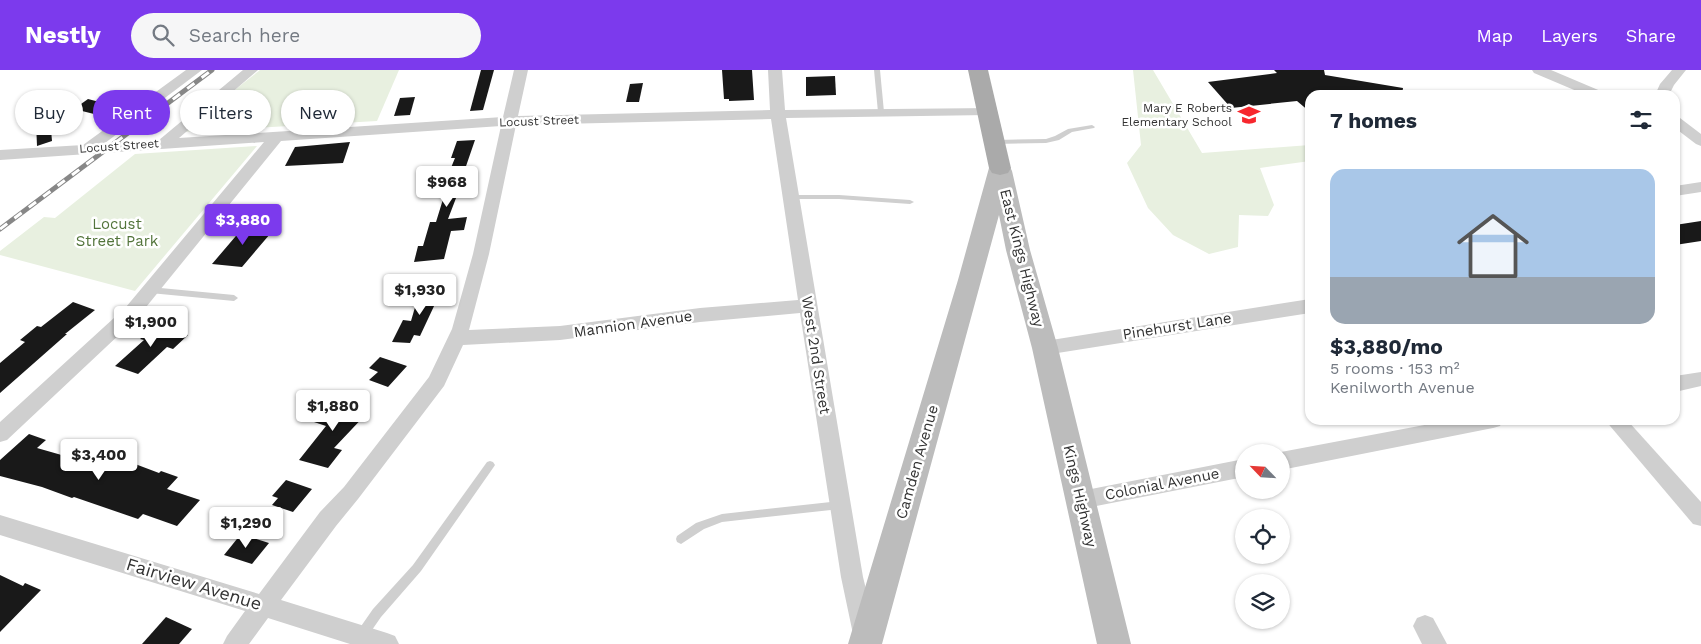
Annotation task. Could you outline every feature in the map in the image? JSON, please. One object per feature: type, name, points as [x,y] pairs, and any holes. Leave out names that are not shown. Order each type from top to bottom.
[{"type":"main road","points":[[978,70],[1000,168]]},
{"type":"main road","name":"East Kings Highway","points":[[1000,168],[1018,250],[1045,348]]},
{"type":"main road","name":"Camden Avenue","points":[[870,642],[1000,168]]},
{"type":"main road","name":"Camden Avenue","points":[[970,280],[986,256],[998,251],[1018,250]]},
{"type":"main road","name":"Kings Highway","points":[[1045,348],[1114,644]]},
{"type":"street","points":[[86,149],[195,70]]},
{"type":"street","points":[[164,143],[250,70]]},
{"type":"street","points":[[235,644],[328,519],[351,493],[437,381],[462,329],[481,254],[521,70]]},
{"type":"street","name":"West 2nd Street","points":[[775,70],[778,114],[790,197],[840,505],[852,577],[870,642]]},
{"type":"street","points":[[1540,70],[1586,90]]},
{"type":"street","points":[[1664,90],[1679,70]]},
{"type":"street","name":"Locust Street","points":[[0,155],[509,121],[988,111]]},
{"type":"street","points":[[1680,125],[1701,141]]},
{"type":"street","points":[[0,434],[132,312],[278,135]]},
{"type":"street","points":[[1680,190],[1701,186]]},
{"type":"street","name":"Mannion Avenue","points":[[457,338],[560,333],[700,315],[808,306]]},
{"type":"street","name":"Pinehurst Lane","points":[[1045,348],[1305,307]]},
{"type":"street","points":[[1680,383],[1701,379]]},
{"type":"street","points":[[1290,459],[1467,425]]},
{"type":"street","points":[[1619,425],[1701,517]]},
{"type":"street","name":"Colonial Avenue","points":[[1080,500],[1235,470]]},
{"type":"street","name":"Fairview Avenue","points":[[0,525],[387,644]]},
{"type":"lane","points":[[877,70],[881,112]]},
{"type":"lane","points":[[995,142],[1046,141],[1070,130],[1092,127]]},
{"type":"lane","points":[[790,197],[839,197],[910,202]]},
{"type":"lane","points":[[150,290],[234,298]]},
{"type":"lane","points":[[361,636],[378,613],[418,568],[490,465]]},
{"type":"lane","points":[[682,539],[700,526],[722,518],[840,505]]},
{"type":"green space","points":[[260,70],[399,70],[377,121],[355,122],[355,90],[281,90],[281,126],[271,127],[271,90],[235,90]]},
{"type":"green space","points":[[1133,70],[1153,70],[1202,153],[1305,145],[1305,162],[1260,168],[1274,205],[1268,216],[1239,215],[1238,247],[1209,254],[1173,235],[1148,208],[1127,163],[1141,145]]},
{"type":"green space","name":"Locust Street Park","points":[[257,146],[135,291],[0,255],[0,251],[44,217],[55,218],[135,154]]},
{"type":"building","points":[[481,70],[494,70],[483,110],[470,111]]},
{"type":"building","points":[[722,70],[752,70],[754,100],[729,101],[729,99],[724,99]]},
{"type":"building","points":[[1274,70],[1324,70],[1325,75],[1403,88],[1403,90],[1305,90],[1305,108],[1297,101],[1231,108],[1208,82],[1277,73]]},
{"type":"building","points":[[835,76],[836,95],[806,96],[806,77]]},
{"type":"building","points":[[643,83],[639,102],[626,102],[630,84]]},
{"type":"building","points":[[415,97],[410,115],[394,116],[400,98]]},
{"type":"building","points":[[88,99],[93,100],[93,114],[83,111],[83,103]]},
{"type":"building","points":[[37,135],[51,135],[52,141],[37,146]]},
{"type":"building","points":[[475,140],[464,172],[466,172],[448,219],[467,217],[464,230],[451,231],[444,259],[414,262],[418,246],[423,246],[430,222],[436,222],[444,196],[439,197],[455,158],[451,158],[457,141]]},
{"type":"building","points":[[350,142],[343,163],[285,166],[295,147]]},
{"type":"building","points":[[1701,221],[1701,241],[1680,244],[1680,224]]},
{"type":"building","points":[[247,223],[269,226],[263,233],[270,234],[242,267],[212,264]]},
{"type":"building","points":[[450,289],[447,303],[435,304],[420,336],[414,335],[410,343],[392,342],[403,320],[411,321],[418,297],[428,296],[429,291]]},
{"type":"building","points":[[73,302],[95,310],[65,334],[67,334],[0,393],[0,363],[25,342],[20,340],[37,326],[41,327]]},
{"type":"building","points":[[156,325],[188,335],[173,349],[167,347],[138,374],[115,366],[144,340],[140,339]]},
{"type":"building","points":[[380,357],[407,366],[388,387],[369,380],[378,372],[369,368]]},
{"type":"building","points":[[336,399],[369,411],[334,448],[342,450],[328,468],[299,460],[326,426],[314,422]]},
{"type":"building","points":[[29,434],[46,440],[37,448],[86,462],[98,450],[159,473],[161,471],[178,477],[167,489],[200,500],[177,526],[143,514],[138,519],[42,487],[0,476],[0,460]]},
{"type":"building","points":[[286,480],[312,489],[293,512],[272,505],[278,498],[272,496]]},
{"type":"building","points":[[243,516],[256,520],[248,531],[234,526]]},
{"type":"building","points":[[241,534],[269,543],[252,564],[224,555]]},
{"type":"building","points":[[0,575],[23,586],[25,583],[41,590],[0,632]]},
{"type":"building","points":[[166,617],[192,629],[179,644],[142,644]]},
{"type":"railway","points":[[0,229],[212,70]]},
{"type":"place","name":"Mary E Roberts Elementary School","points":[[1249,115]]}]
